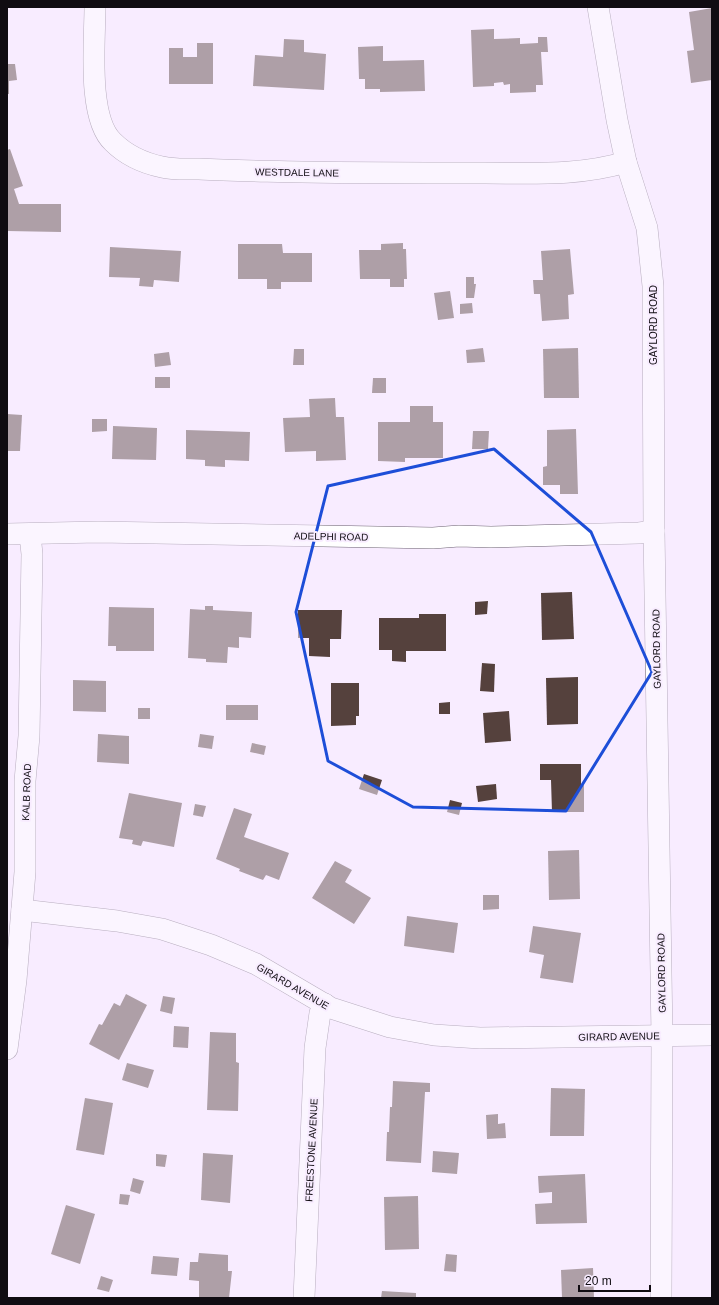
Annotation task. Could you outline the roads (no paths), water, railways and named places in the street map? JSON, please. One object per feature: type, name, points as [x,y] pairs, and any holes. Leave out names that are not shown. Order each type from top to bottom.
[{"type":"street","name":"WESTDALE LANE","points":[[95,7],[94,76],[98,113],[102,127],[111,141],[129,156],[142,162],[165,168],[408,173],[569,173],[606,168],[626,162]]},
{"type":"street","name":"GAYLORD ROAD","points":[[598,7],[617,120],[626,162],[647,228],[654,286],[654,531],[662,1036],[661,1298]]},
{"type":"street","name":"ADELPHI ROAD","points":[[7,534],[30,535],[98,532],[433,538],[460,536],[491,537],[639,534],[654,531]]},
{"type":"street","name":"KALB ROAD","points":[[7,1049],[16,980],[25,872],[25,781],[29,736],[32,570],[30,535]]},
{"type":"street","name":"GIRARD AVENUE","points":[[22,910],[117,921],[162,929],[211,945],[256,964],[331,1008],[390,1027],[434,1035],[480,1038],[712,1035]]},
{"type":"street","name":"FREESTONE AVENUE","points":[[304,1298],[315,1048],[320,1013],[325,1004]]}]
